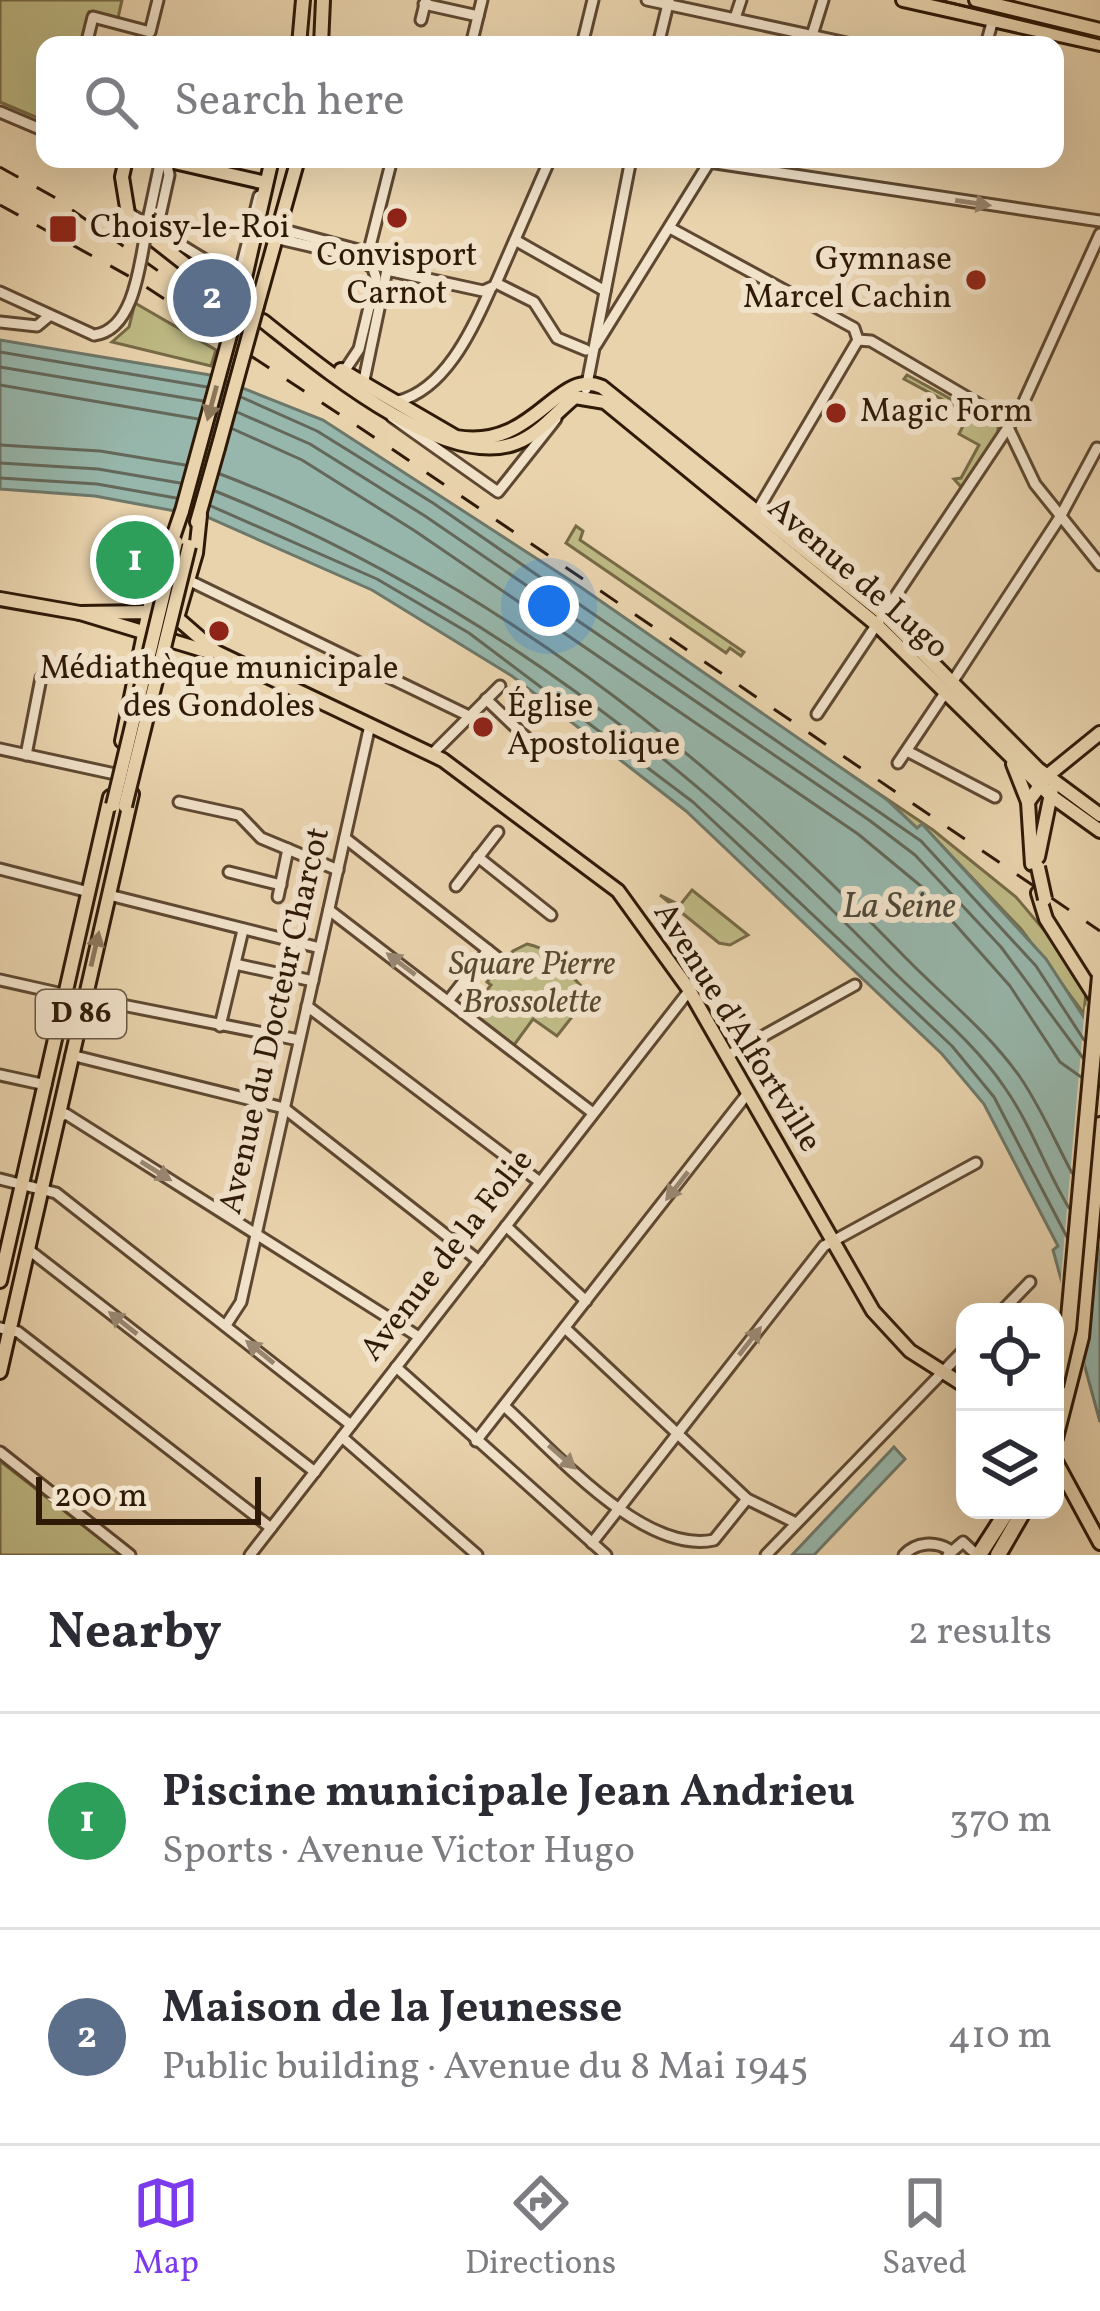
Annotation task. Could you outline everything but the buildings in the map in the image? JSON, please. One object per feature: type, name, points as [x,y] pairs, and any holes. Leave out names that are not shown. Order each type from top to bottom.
[{"type":"highway","points":[[1064,1339],[1100,976]]},
{"type":"highway","points":[[1062,1411],[1081,1337],[1100,1125]]},
{"type":"highway","points":[[978,1555],[1002,1519]]},
{"type":"highway","points":[[998,1555],[1019,1519]]},
{"type":"main road","points":[[299,36],[302,0]]},
{"type":"main road","points":[[321,36],[323,0]]},
{"type":"main road","points":[[902,0],[1100,44]]},
{"type":"main road","points":[[976,0],[1022,4],[1100,30]]},
{"type":"main road","points":[[124,168],[127,212],[142,235],[208,282]]},
{"type":"main road","points":[[194,168],[265,187]]},
{"type":"main road","name":"D 86","points":[[121,842],[119,806],[182,511],[241,295],[270,168]]},
{"type":"main road","name":"D 86","points":[[103,830],[119,806],[296,168]]},
{"type":"main road","points":[[263,321],[300,349],[456,437],[496,437],[525,427],[562,389],[584,386]]},
{"type":"main road","points":[[363,386],[382,404],[447,443],[474,450],[518,442],[584,386]]},
{"type":"main road","name":"Avenue de Lugo","points":[[584,386],[756,513],[880,620],[1100,831]]},
{"type":"main road","name":"Avenue de Lugo","points":[[584,386],[880,620]]},
{"type":"main road","name":"D 86","points":[[0,1281],[67,995],[148,612],[182,511]]},
{"type":"main road","name":"D 86","points":[[0,1372],[5,1329],[29,1250],[121,842],[197,548],[200,515]]},
{"type":"main road","points":[[0,599],[80,613]]},
{"type":"main road","name":"Avenue d'Alfortville","points":[[80,613],[148,612],[177,618],[216,652]]},
{"type":"main road","name":"Avenue d'Alfortville","points":[[80,613],[216,652],[432,754],[618,891],[689,991],[873,1311],[910,1351],[956,1381]]},
{"type":"main road","name":"Avenue de Lugo","points":[[948,689],[1010,758],[1100,815]]},
{"type":"main road","points":[[1028,802],[1100,733]]},
{"type":"main road","points":[[1010,758],[1028,802],[1046,919],[1100,1005]]},
{"type":"main road","points":[[1035,866],[1048,785]]},
{"type":"main road","points":[[1042,896],[1050,916],[1100,987]]},
{"type":"main road","points":[[1064,1477],[1096,1536]]},
{"type":"street","points":[[88,36],[93,17],[150,32],[158,0]]},
{"type":"street","points":[[473,36],[482,0]]},
{"type":"street","points":[[584,36],[593,0]]},
{"type":"street","points":[[647,0],[797,36]]},
{"type":"street","points":[[735,18],[741,0]]},
{"type":"street","points":[[812,36],[823,0]]},
{"type":"street","points":[[421,20],[425,2],[478,16]]},
{"type":"street","points":[[660,36],[668,2]]},
{"type":"street","points":[[988,36],[993,19]]},
{"type":"street","points":[[0,112],[36,127]]},
{"type":"street","points":[[0,292],[94,335],[114,329],[125,314],[161,168]]},
{"type":"street","points":[[157,229],[170,176],[167,168]]},
{"type":"street","points":[[342,374],[359,349],[376,278],[368,255],[390,168]]},
{"type":"street","points":[[418,414],[419,396],[474,326],[546,168]]},
{"type":"street","points":[[584,386],[630,168]]},
{"type":"street","points":[[591,348],[705,168]]},
{"type":"street","points":[[799,168],[1100,221]]},
{"type":"street","points":[[127,212],[225,275],[242,265],[257,198],[265,187]]},
{"type":"street","points":[[254,239],[262,227],[381,256],[387,270],[363,386]]},
{"type":"street","points":[[670,228],[854,328],[858,340],[756,513]]},
{"type":"street","points":[[817,714],[1008,430],[1100,234]]},
{"type":"street","points":[[515,240],[605,291]]},
{"type":"street","points":[[387,270],[493,286],[534,302],[557,338],[591,348]]},
{"type":"street","points":[[0,322],[38,326],[49,316]]},
{"type":"street","points":[[858,340],[872,340],[997,412],[1060,517],[1100,566]]},
{"type":"street","points":[[398,401],[419,396]]},
{"type":"street","points":[[382,404],[400,426],[497,492],[565,405]]},
{"type":"street","points":[[898,764],[1060,517],[1096,448]]},
{"type":"street","points":[[188,580],[469,716]]},
{"type":"street","points":[[26,754],[41,678]]},
{"type":"street","points":[[432,754],[500,686]]},
{"type":"street","points":[[486,699],[536,747]]},
{"type":"street","name":"Avenue du Docteur Charcot","points":[[226,1325],[241,1301],[370,725]]},
{"type":"street","points":[[0,748],[115,774]]},
{"type":"street","points":[[907,751],[995,797]]},
{"type":"street","points":[[179,802],[238,815],[261,838],[338,870]]},
{"type":"street","points":[[456,886],[515,811]]},
{"type":"street","points":[[345,838],[498,958]]},
{"type":"street","points":[[229,872],[279,891],[289,849]]},
{"type":"street","points":[[478,857],[551,915]]},
{"type":"street","points":[[0,868],[89,892]]},
{"type":"street","points":[[109,895],[320,948]]},
{"type":"street","points":[[329,910],[593,1112]]},
{"type":"street","points":[[220,1026],[243,930]]},
{"type":"street","points":[[448,1000],[488,950]]},
{"type":"street","points":[[235,964],[313,981]]},
{"type":"street","points":[[0,980],[67,995]]},
{"type":"street","points":[[727,1056],[856,985]]},
{"type":"street","name":"Avenue de la Folie","points":[[250,1555],[689,991]]},
{"type":"street","points":[[83,1005],[92,999],[299,1040]]},
{"type":"street","points":[[307,1006],[540,1182]]},
{"type":"street","points":[[71,1054],[284,1108],[479,1261]]},
{"type":"street","points":[[0,1075],[46,1085]]},
{"type":"street","points":[[476,1441],[748,1093]]},
{"type":"street","points":[[58,1118],[66,1114],[419,1337]]},
{"type":"street","points":[[592,1543],[832,1241],[976,1162]]},
{"type":"street","points":[[0,1179],[44,1187],[351,1425]]},
{"type":"street","points":[[506,1226],[586,1301]]},
{"type":"street","points":[[29,1250],[315,1472]]},
{"type":"street","points":[[1009,1303],[1030,1282]]},
{"type":"street","points":[[565,1328],[747,1499],[796,1523]]},
{"type":"street","points":[[5,1329],[271,1528]]},
{"type":"street","points":[[766,1555],[956,1358]]},
{"type":"street","points":[[396,1367],[606,1555]]},
{"type":"street","points":[[504,1406],[620,1508],[665,1538],[696,1544],[726,1530],[747,1499]]},
{"type":"street","points":[[342,1437],[477,1555]]},
{"type":"street","points":[[0,1452],[130,1555]]},
{"type":"street","points":[[904,1555],[914,1547],[936,1544],[949,1552],[967,1543],[978,1555]]},
{"type":"green space","points":[[0,0],[122,0],[118,18],[89,12],[83,36],[36,36],[36,117],[0,102]]},
{"type":"green space","points":[[135,303],[216,350],[211,366],[112,342],[129,327]]},
{"type":"green space","points":[[907,375],[998,425],[998,433],[962,488],[954,479],[961,478],[979,445],[959,434],[969,414],[904,379]]},
{"type":"green space","points":[[576,526],[583,531],[580,540],[744,652],[741,656],[730,648],[726,653],[566,543]]},
{"type":"green space","points":[[768,719],[933,830],[1016,897],[1087,981],[1084,1014],[1021,929],[922,825],[917,828],[886,799]]},
{"type":"green space","points":[[692,890],[748,935],[730,945],[719,943],[660,895],[680,905]]},
{"type":"green space","name":"Square Pierre Brossolette","points":[[527,944],[554,958],[590,994],[557,1036],[533,1019],[514,1045],[471,1011],[491,985],[487,982],[513,951]]},
{"type":"green space","points":[[0,1461],[121,1555],[0,1555]]},
{"type":"water","name":"La Seine","points":[[0,340],[210,375],[323,420],[579,586],[886,799],[917,828],[922,824],[1046,959],[1100,1042],[1100,1422],[1053,1250],[1058,1246],[984,1104],[942,1054],[686,811],[512,676],[372,590],[207,517],[95,496],[0,489]]},
{"type":"water","points":[[894,1447],[905,1459],[814,1555],[792,1555]]},
{"type":"pier","points":[[1085,1005],[1100,1031],[1100,1242],[1083,1378],[1060,1288]]},
{"type":"tunnel","points":[[208,282],[262,320]]},
{"type":"tram line","points":[[939,0],[1100,39]]},
{"type":"railway","points":[[0,167],[54,197],[233,324]]},
{"type":"railway","points":[[0,205],[134,279],[389,447],[1100,931]]},
{"type":"place","name":"Convisport Carnot","points":[[397,218]]},
{"type":"place","name":"Choisy-le-Roi","points":[[63,229]]},
{"type":"place","name":"Gymnase Marcel Cachin","points":[[976,280]]},
{"type":"place","name":"Maison de la Jeunesse","points":[[212,298]]},
{"type":"place","name":"Magic Form","points":[[836,413]]},
{"type":"place","name":"Piscine municipale Jean Andrieu","points":[[135,560]]},
{"type":"place","name":"Médiathèque municipale des Gondoles","points":[[219,631]]},
{"type":"place","name":"Église Apostolique","points":[[483,727]]}]
